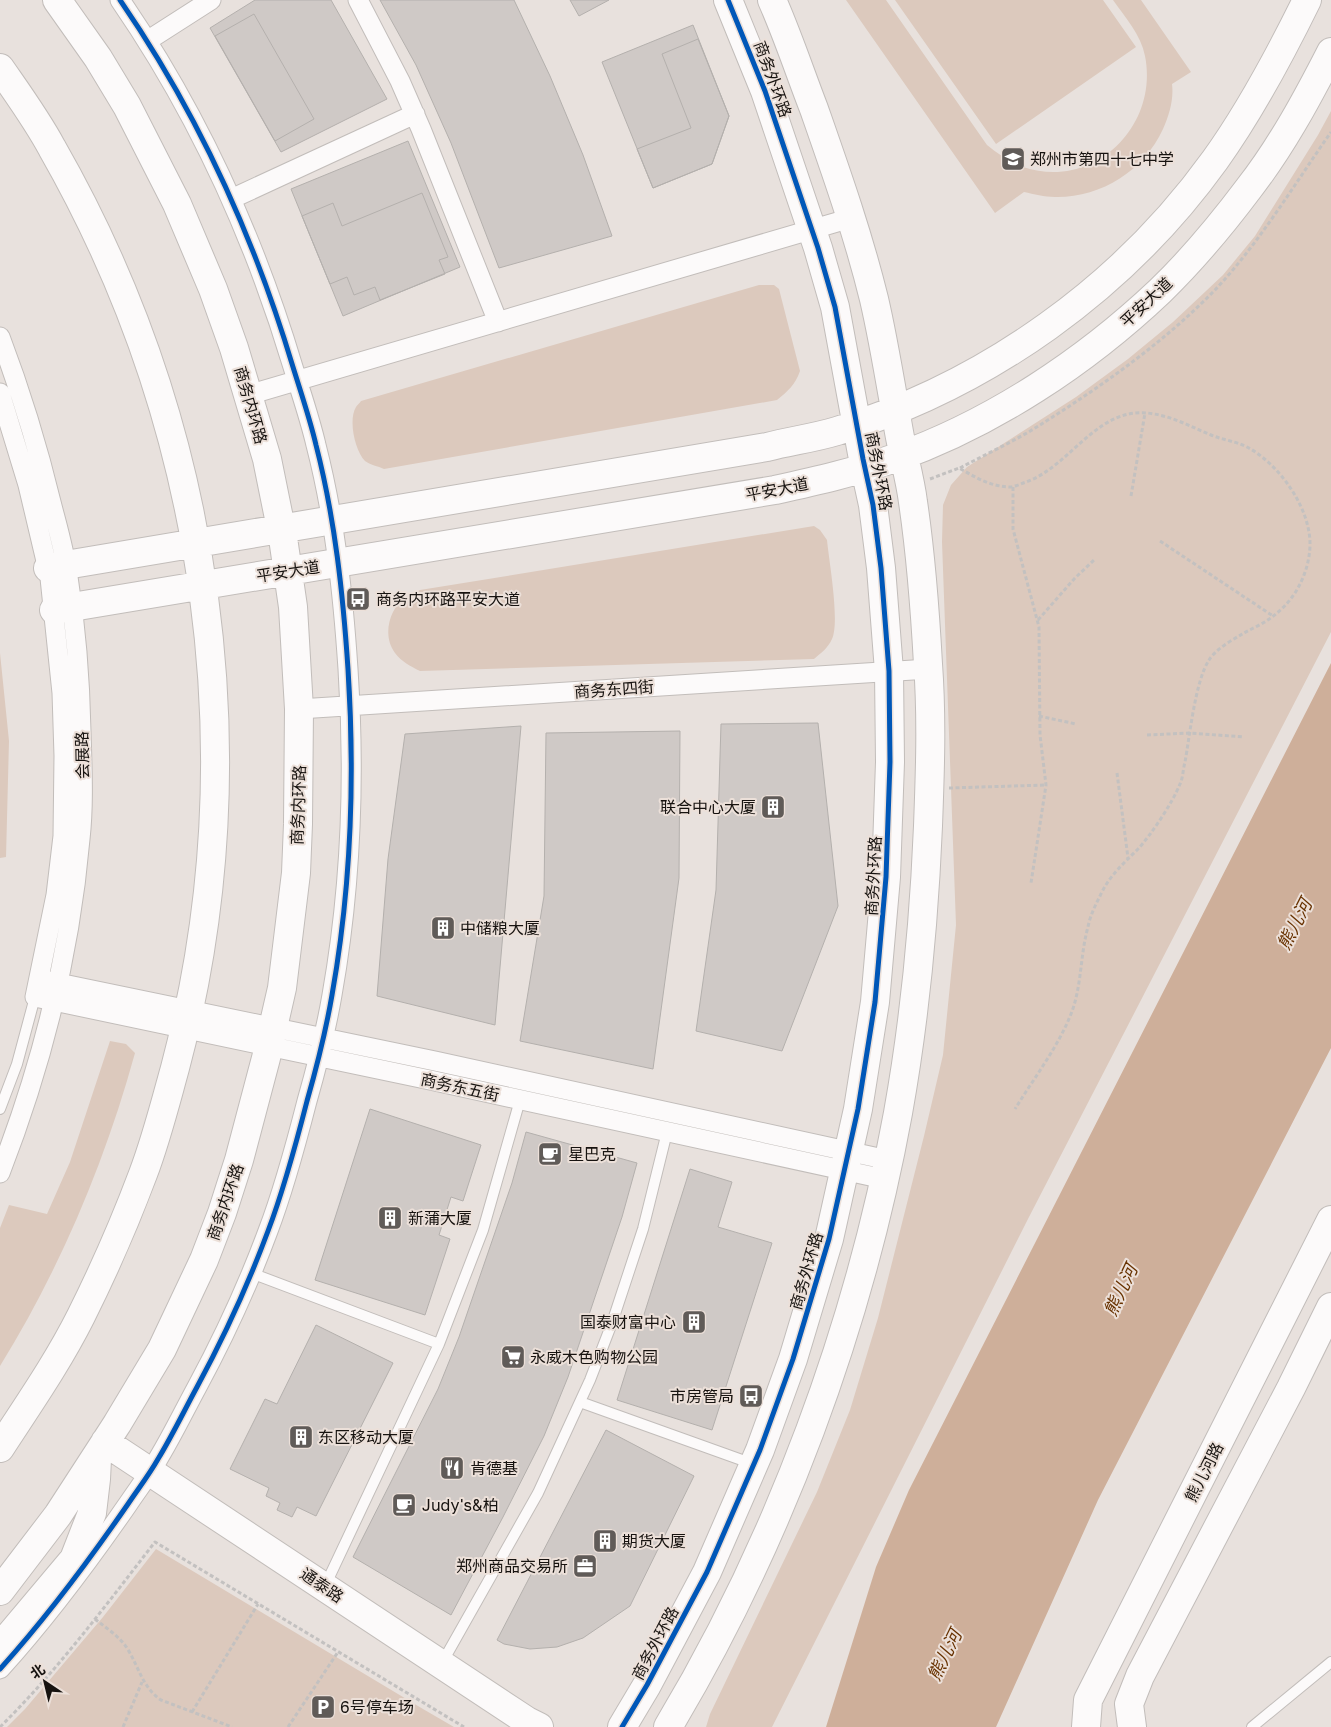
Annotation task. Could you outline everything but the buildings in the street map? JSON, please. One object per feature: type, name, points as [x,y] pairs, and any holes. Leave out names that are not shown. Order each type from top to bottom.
[{"type":"street","name":"商务内环路","points":[[0,1591],[58,1515],[162,1349],[204,1260],[222,1213],[240,1160],[282,988],[296,873],[300,776],[299,709],[293,607],[288,571],[267,459],[234,348],[213,289],[177,204],[127,106],[98,58],[57,0]]},
{"type":"street","points":[[0,1669],[27,1640],[65,1592],[101,1544],[159,1458],[207,1369],[251,1273],[269,1229],[301,1126],[319,1057],[332,997],[347,877],[351,776],[351,707],[344,602],[331,520],[316,446],[283,332],[261,270],[231,199],[172,81],[120,0]]},
{"type":"street","points":[[147,41],[211,0]]},
{"type":"street","points":[[358,0],[415,114],[498,322]]},
{"type":"street","name":"商务外环路","points":[[622,1727],[647,1685],[707,1572],[753,1465],[793,1359],[829,1239],[847,1161],[866,1062],[881,948],[888,818],[889,671],[881,568],[874,514],[835,307],[812,230],[765,91],[728,0]]},
{"type":"street","name":"商务外环路","points":[[668,1727],[743,1589],[796,1465],[831,1372],[867,1249],[898,1116],[914,1007],[926,879],[929,789],[929,669],[920,564],[910,486],[874,298],[851,218],[802,77],[772,0]]},
{"type":"street","points":[[57,566],[767,447],[835,431],[895,410],[978,371],[1085,298],[1130,259],[1171,214],[1214,161],[1264,84],[1308,0]]},
{"type":"street","name":"平安大道","points":[[63,609],[775,490],[847,474],[903,455],[1007,405],[1060,371],[1112,332],[1160,290],[1204,243],[1250,187],[1302,106],[1331,52]]},
{"type":"street","points":[[0,68],[53,148],[99,240],[134,320],[153,375],[183,479],[196,543],[208,617],[214,713],[213,812],[204,929],[197,973],[169,1090],[144,1172],[113,1247],[68,1339],[39,1389],[0,1448]]},
{"type":"street","points":[[231,199],[415,114]]},
{"type":"street","points":[[248,394],[851,218]]},
{"type":"street","name":"会展路","points":[[0,337],[28,416],[57,566],[63,609],[63,827],[56,895],[35,998]]},
{"type":"street","name":"会展路","points":[[0,393],[28,485],[57,566]]},
{"type":"street","name":"会展路","points":[[0,1173],[24,1108],[46,1038],[74,897],[81,828],[82,756],[80,701],[78,657],[63,609]]},
{"type":"street","name":"商务东四街","points":[[299,709],[929,669]]},
{"type":"street","name":"商务东五街","points":[[40,979],[58,982],[187,1019],[271,1037],[319,1057],[667,1132],[847,1161]]},
{"type":"street","name":"商务东五街","points":[[35,998],[187,1019]]},
{"type":"street","name":"商务东五街","points":[[271,1037],[323,1038],[886,1169]]},
{"type":"street","name":"熊儿河路","points":[[1086,1727],[1088,1700],[1331,1220]]},
{"type":"street","points":[[1132,1727],[1129,1704],[1140,1676],[1291,1388],[1331,1306]]},
{"type":"street","points":[[0,1647],[74,1559],[92,1512],[101,1448]]},
{"type":"street","name":"通泰路","points":[[101,1448],[509,1727]]},
{"type":"street","name":"通泰路","points":[[146,1478],[324,1587],[527,1721],[539,1727]]},
{"type":"lane","points":[[0,1109],[17,1064],[35,998]]},
{"type":"lane","points":[[324,1587],[439,1344],[483,1230],[520,1100]]},
{"type":"lane","points":[[441,1664],[538,1493],[580,1402],[612,1323],[643,1229],[667,1132]]},
{"type":"lane","points":[[251,1273],[439,1344]]},
{"type":"lane","points":[[580,1402],[753,1465]]},
{"type":"lane","points":[[1252,1727],[1331,1662]]},
{"type":"path","points":[[1131,496],[1145,413]]},
{"type":"path","points":[[910,486],[959,468],[993,485],[1013,487],[1036,479],[1102,424],[1128,414],[1152,413],[1249,448],[1271,464],[1296,495],[1309,534],[1310,545],[1305,575],[1283,607],[1273,616],[1232,640],[1209,660],[1199,687],[1181,784],[1149,835],[1109,880],[1093,912],[1088,927],[1071,1013],[1053,1048],[1015,1109]]},
{"type":"path","points":[[1013,487],[1014,529],[1037,621],[1039,716],[1046,786],[1031,883]]},
{"type":"path","points":[[1160,541],[1273,616]]},
{"type":"path","points":[[1037,621],[1094,560]]},
{"type":"path","points":[[1039,716],[1076,724]]},
{"type":"path","points":[[1147,736],[1190,733],[1244,737]]},
{"type":"path","points":[[1117,773],[1128,858]]},
{"type":"path","points":[[929,789],[1046,786]]},
{"type":"path","points":[[0,1727],[22,1706],[95,1619],[155,1542],[464,1727]]},
{"type":"path","points":[[192,1712],[258,1604]]},
{"type":"path","points":[[95,1619],[127,1648],[143,1682],[153,1695],[161,1700],[232,1727]]},
{"type":"path","points":[[288,1727],[338,1652]]},
{"type":"path","points":[[124,1727],[143,1682]]},
{"type":"shaded area","points":[[846,0],[886,0],[987,145],[1004,158],[1023,167],[1049,172],[1074,170],[1096,161],[1116,147],[1131,128],[1142,106],[1147,82],[1145,56],[1136,34],[1113,0],[1141,0],[1191,72],[1172,84],[1172,101],[1169,113],[1155,144],[1132,169],[1119,179],[1088,193],[1072,196],[1051,197],[1024,192],[995,213]]},
{"type":"shaded area","points":[[895,0],[1103,0],[1136,47],[996,144]]},
{"type":"shaded area","points":[[1331,111],[1331,632],[1029,1217],[772,1727],[706,1727],[710,1714],[817,1492],[850,1410],[878,1318],[943,1055],[956,925],[942,542],[943,505],[951,485],[967,467],[1076,397],[1128,359],[1173,322],[1223,275],[1255,236]]},
{"type":"shaded area","points":[[759,285],[774,285],[779,289],[800,371],[791,387],[777,400],[384,469],[369,464],[358,450],[353,420],[356,407],[361,401]]},
{"type":"shaded area","points":[[814,526],[820,530],[827,540],[835,619],[832,639],[814,659],[420,671],[406,664],[395,653],[389,639],[389,623],[395,608],[406,597],[420,590]]},
{"type":"shaded area","points":[[0,653],[9,741],[6,857],[0,858]]},
{"type":"shaded area","points":[[110,1041],[126,1044],[135,1053],[110,1134],[79,1214],[61,1253],[22,1329],[0,1366],[0,1228],[9,1205],[47,1214],[70,1162]]},
{"type":"shaded area","points":[[156,1549],[454,1727],[7,1727],[25,1709],[103,1617]]},
{"type":"water","name":"熊儿河","points":[[1331,663],[1331,1048],[1098,1500],[996,1727],[826,1727],[876,1567],[909,1490]]},
{"type":"cycle path","points":[[0,1669],[67,1589],[151,1471],[207,1368],[244,1291],[279,1199],[318,1061],[330,1008],[344,914],[350,832],[350,710],[341,585],[323,473],[314,435],[278,318],[221,177],[174,86],[120,0]]},
{"type":"cycle path","points":[[622,1727],[647,1685],[707,1572],[760,1450],[793,1359],[829,1239],[858,1109],[875,1002],[886,877],[890,762],[889,671],[881,568],[873,505],[835,307],[818,248],[765,91],[728,0]]},
{"type":"place","name":"郑州市第四十七中学","points":[[1013,159]]},
{"type":"place","name":"商务内环路平安大道","points":[[358,599]]},
{"type":"place","name":"联合中心大厦","points":[[773,807]]},
{"type":"place","name":"中储粮大厦","points":[[443,928]]},
{"type":"place","name":"星巴克","points":[[550,1154]]},
{"type":"place","name":"新蒲大厦","points":[[390,1218]]},
{"type":"place","name":"国泰财富中心","points":[[694,1322]]},
{"type":"place","name":"永威木色购物公园","points":[[513,1357]]},
{"type":"place","name":"市房管局","points":[[751,1396]]},
{"type":"place","name":"东区移动大厦","points":[[301,1437]]},
{"type":"place","name":"肯德基","points":[[452,1468]]},
{"type":"place","name":"Judy's&柏","points":[[404,1505]]},
{"type":"place","name":"期货大厦","points":[[605,1541]]},
{"type":"place","name":"郑州商品交易所","points":[[585,1566]]},
{"type":"place","name":"6号停车场","points":[[323,1707]]}]
